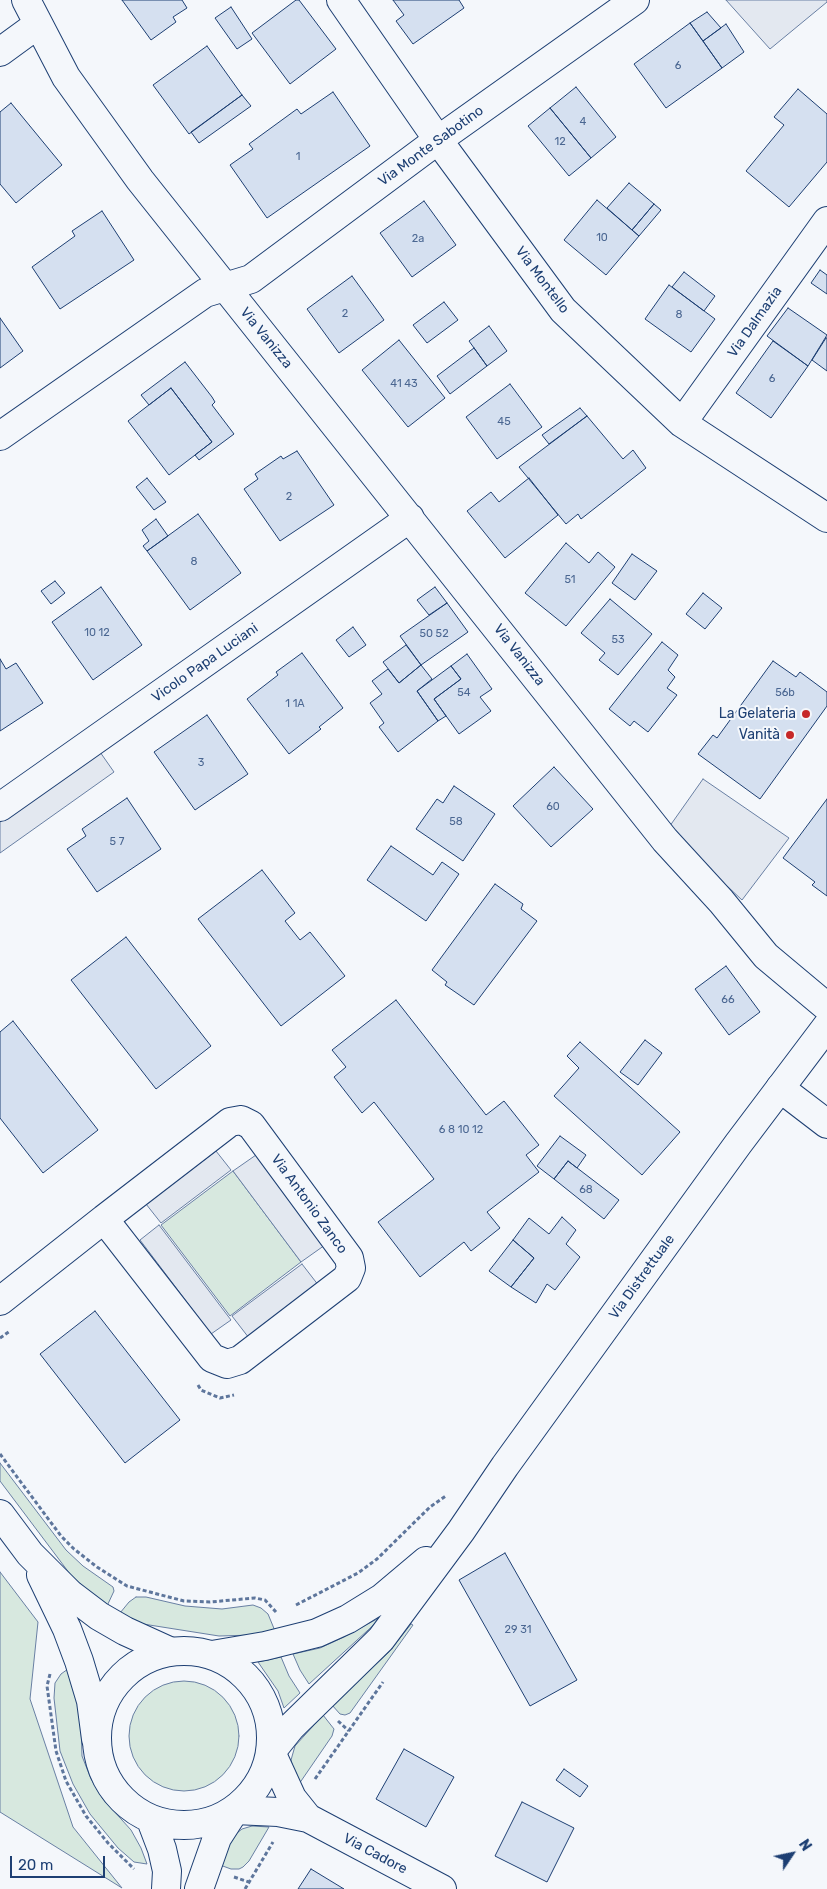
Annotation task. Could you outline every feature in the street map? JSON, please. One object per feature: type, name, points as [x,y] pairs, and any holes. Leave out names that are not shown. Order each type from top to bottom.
[{"type":"street","name":"Via Vanizza","points":[[26,0],[66,76],[140,180],[666,840],[721,901],[766,956],[827,1007]]},
{"type":"street","name":"Via Montello","points":[[341,0],[438,140],[562,310],[682,424],[827,518]]},
{"type":"street","name":"Via Monte Sabotino","points":[[226,287],[251,279],[438,140],[635,0]]},
{"type":"street","points":[[0,52],[38,25]]},
{"type":"street","name":"Via Dalmazia","points":[[682,424],[827,220]]},
{"type":"street","points":[[0,436],[205,293],[226,287]]},
{"type":"street","name":"Vicolo Papa Luciani","points":[[0,807],[410,518]]},
{"type":"street","name":"Via Distrettuale","points":[[461,1531],[504,1466],[827,1026]]},
{"type":"street","points":[[780,1088],[827,1124]]},
{"type":"street","name":"Via Antonio Zanco","points":[[0,1302],[104,1219],[230,1122],[241,1120],[251,1125],[349,1258],[351,1268],[347,1278],[240,1360],[228,1364],[212,1358],[104,1219]]},
{"type":"street","points":[[0,1514],[30,1554],[70,1594],[99,1616],[125,1631],[169,1651]]},
{"type":"street","points":[[212,1655],[265,1646],[317,1633],[348,1619],[382,1598],[461,1531]]},
{"type":"street","points":[[270,1752],[291,1727],[381,1639],[461,1531]]},
{"type":"street","points":[[30,1554],[67,1629],[92,1701],[100,1765],[111,1788],[129,1807],[151,1820],[180,1826],[209,1822],[235,1810]]},
{"type":"street","points":[[96,1739],[99,1714],[109,1692],[125,1672],[145,1659],[169,1651],[191,1650],[212,1655],[234,1666],[252,1683],[265,1704],[271,1728],[270,1752],[264,1774],[252,1794],[235,1810],[217,1838],[199,1889]]},
{"type":"street","name":"Via Cadore","points":[[270,1752],[292,1798],[308,1818]]},
{"type":"street","name":"Via Cadore","points":[[235,1810],[278,1812],[308,1818],[442,1889]]},
{"type":"street","points":[[151,1820],[162,1849],[167,1871],[166,1889]]},
{"type":"path","points":[[0,1338],[15,1327]]},
{"type":"path","points":[[196,1383],[202,1390],[220,1398],[240,1394]]},
{"type":"path","points":[[0,1454],[61,1536],[97,1567],[127,1586],[184,1601],[210,1602],[255,1598],[265,1600],[277,1615]]},
{"type":"path","points":[[294,1606],[358,1573],[377,1559],[430,1507],[454,1490]]},
{"type":"path","points":[[54,1667],[47,1686],[56,1751],[66,1781],[86,1816],[108,1843],[138,1873]]},
{"type":"path","points":[[245,1889],[276,1838]]},
{"type":"shaded area","points":[[726,0],[827,0],[827,2],[770,49]]},
{"type":"shaded area","points":[[100,752],[114,772],[0,853],[0,822]]},
{"type":"shaded area","points":[[703,779],[789,838],[742,900],[667,830]]},
{"type":"shaded area","points":[[216,1151],[231,1170],[161,1223],[146,1204]]},
{"type":"shaded area","points":[[256,1155],[325,1245],[301,1262],[233,1171]]},
{"type":"shaded area","points":[[233,1171],[301,1262],[230,1316],[161,1225]]},
{"type":"shaded area","points":[[159,1225],[231,1320],[211,1334],[140,1240]]},
{"type":"shaded area","points":[[302,1264],[319,1286],[249,1338],[232,1316]]},
{"type":"shaded area","points":[[0,1463],[66,1550],[83,1566],[113,1587],[114,1591],[107,1606],[70,1574],[0,1481]]},
{"type":"shaded area","points":[[0,1572],[38,1622],[30,1699],[73,1827],[122,1888],[0,1812]]},
{"type":"shaded area","points":[[136,1597],[146,1597],[185,1606],[222,1609],[253,1605],[261,1608],[268,1614],[275,1631],[253,1635],[219,1636],[143,1624],[120,1613]]},
{"type":"shaded area","points":[[377,1619],[379,1620],[309,1684],[293,1654],[320,1648]]},
{"type":"shaded area","points":[[411,1624],[413,1625],[350,1713],[340,1714],[332,1705],[389,1652]]},
{"type":"shaded area","points":[[281,1657],[289,1676],[300,1693],[284,1708],[278,1691],[258,1662]]},
{"type":"shaded area","points":[[68,1669],[77,1698],[81,1724],[82,1756],[91,1779],[103,1799],[131,1830],[147,1864],[134,1862],[118,1848],[90,1814],[73,1784],[60,1751],[54,1698],[55,1683],[61,1674]]},
{"type":"shaded area","points":[[184,1681],[205,1686],[223,1697],[234,1715],[239,1736],[234,1757],[223,1775],[205,1786],[184,1791],[163,1786],[145,1775],[134,1757],[129,1736],[134,1715],[145,1697],[163,1686]]},
{"type":"shaded area","points":[[323,1715],[334,1729],[332,1736],[299,1784],[291,1760],[295,1746]]},
{"type":"shaded area","points":[[252,1826],[269,1827],[249,1861],[239,1869],[231,1869],[220,1865],[232,1837],[242,1829]]},
{"type":"building","points":[[122,0],[182,0],[187,8],[173,17],[176,22],[151,40]]},
{"type":"building","points":[[296,0],[299,0],[336,49],[290,84],[252,33]]},
{"type":"building","points":[[393,0],[459,0],[464,8],[413,44],[396,21],[404,15]]},
{"type":"building","points":[[231,7],[252,39],[237,49],[215,18]]},
{"type":"building","points":[[707,12],[721,28],[703,41],[690,23]]},
{"type":"building","points":[[690,23],[722,68],[666,108],[634,64]]},
{"type":"building","points":[[726,24],[744,52],[722,68],[703,41]]},
{"type":"building","points":[[207,46],[242,95],[189,134],[153,85]]},
{"type":"building","points":[[576,87],[616,137],[591,158],[550,108]]},
{"type":"building","points":[[798,89],[827,114],[827,162],[789,207],[746,171],[784,125],[774,117]]},
{"type":"building","points":[[333,92],[370,146],[267,218],[230,165],[253,149],[249,144],[297,109],[301,114]]},
{"type":"building","points":[[242,95],[251,106],[199,143],[191,132]]},
{"type":"building","points":[[11,103],[62,165],[16,203],[0,184],[0,112]]},
{"type":"building","points":[[550,108],[591,158],[569,176],[528,126]]},
{"type":"building","points":[[629,183],[654,204],[632,230],[607,208]]},
{"type":"building","points":[[597,200],[639,236],[606,275],[564,240]]},
{"type":"building","points":[[424,201],[456,245],[412,277],[380,233]]},
{"type":"building","points":[[654,204],[661,210],[639,236],[632,230]]},
{"type":"building","points":[[102,211],[134,260],[60,309],[32,267],[75,236],[72,231]]},
{"type":"building","points":[[820,270],[827,275],[827,294],[811,283]]},
{"type":"building","points":[[684,272],[715,296],[704,311],[672,287]]},
{"type":"building","points":[[352,276],[384,320],[339,353],[307,309]]},
{"type":"building","points":[[669,285],[715,319],[691,352],[645,319]]},
{"type":"building","points":[[444,302],[458,320],[427,343],[413,325]]},
{"type":"building","points":[[788,308],[827,335],[808,366],[767,336]]},
{"type":"building","points":[[0,318],[23,351],[0,368]]},
{"type":"building","points":[[489,326],[507,351],[487,366],[469,341]]},
{"type":"building","points":[[827,338],[827,371],[812,360]]},
{"type":"building","points":[[399,340],[445,398],[408,427],[362,370]]},
{"type":"building","points":[[773,341],[808,366],[771,418],[736,393]]},
{"type":"building","points":[[474,348],[487,366],[450,394],[437,376]]},
{"type":"building","points":[[185,362],[212,397],[215,402],[212,405],[234,434],[199,460],[195,455],[212,442],[171,388],[149,405],[141,395]]},
{"type":"building","points":[[510,384],[542,427],[497,459],[466,417]]},
{"type":"building","points":[[171,388],[212,442],[169,475],[128,421]]},
{"type":"building","points":[[580,408],[587,416],[549,444],[542,435]]},
{"type":"building","points":[[587,416],[623,459],[633,450],[646,468],[581,519],[578,514],[566,524],[519,467]]},
{"type":"building","points":[[297,451],[334,505],[280,541],[244,489],[258,479],[255,474],[281,456],[283,459]]},
{"type":"building","points":[[147,478],[166,502],[154,510],[136,487]]},
{"type":"building","points":[[529,478],[558,515],[505,558],[467,511],[491,492],[499,502]]},
{"type":"building","points":[[198,514],[241,573],[190,610],[147,551]]},
{"type":"building","points":[[156,519],[168,536],[147,551],[143,546],[149,541],[142,530]]},
{"type":"building","points":[[566,543],[589,563],[598,552],[615,567],[566,626],[525,593]]},
{"type":"building","points":[[632,554],[657,571],[635,600],[612,583]]},
{"type":"building","points":[[55,581],[65,593],[51,604],[41,591]]},
{"type":"building","points":[[101,587],[142,645],[93,680],[52,622]]},
{"type":"building","points":[[435,587],[447,603],[429,615],[417,600]]},
{"type":"building","points":[[703,593],[722,608],[705,629],[686,614]]},
{"type":"building","points":[[610,599],[652,634],[618,675],[599,660],[605,653],[581,633]]},
{"type":"building","points":[[447,603],[468,632],[421,665],[400,636]]},
{"type":"building","points":[[353,627],[366,645],[349,657],[336,640]]},
{"type":"building","points":[[662,642],[678,655],[668,670],[675,677],[667,688],[677,695],[648,732],[634,721],[630,726],[609,709]]},
{"type":"building","points":[[406,645],[421,665],[399,683],[383,662]]},
{"type":"building","points":[[302,653],[343,708],[319,727],[321,729],[289,754],[247,699],[278,675],[276,672]]},
{"type":"building","points":[[467,654],[492,689],[480,697],[491,711],[459,734],[434,699],[461,679],[451,666]]},
{"type":"building","points":[[0,659],[6,669],[16,663],[43,703],[0,731]]},
{"type":"building","points":[[773,661],[796,677],[800,672],[827,692],[827,706],[760,799],[698,754],[713,735],[717,738]]},
{"type":"building","points":[[421,665],[432,679],[417,691],[438,721],[398,752],[379,727],[384,723],[370,703],[382,694],[372,681],[388,669],[399,683]]},
{"type":"building","points":[[451,666],[461,679],[434,699],[446,716],[438,721],[417,691]]},
{"type":"building","points":[[207,715],[248,774],[195,810],[154,752]]},
{"type":"building","points":[[554,767],[593,809],[551,847],[513,806]]},
{"type":"building","points":[[454,786],[495,814],[463,861],[416,829],[437,799],[443,803]]},
{"type":"building","points":[[127,798],[161,849],[97,892],[67,849],[86,836],[82,829]]},
{"type":"building","points":[[827,799],[827,896],[812,885],[815,882],[783,858]]},
{"type":"building","points":[[391,846],[433,875],[442,862],[459,874],[426,921],[367,880]]},
{"type":"building","points":[[262,870],[295,913],[285,921],[300,940],[310,932],[345,976],[281,1026],[198,919]]},
{"type":"building","points":[[495,884],[523,904],[521,909],[537,921],[474,1005],[445,985],[447,982],[432,970]]},
{"type":"building","points":[[126,937],[211,1046],[156,1089],[71,980]]},
{"type":"building","points":[[726,966],[760,1012],[729,1035],[695,989]]},
{"type":"building","points":[[396,1000],[486,1115],[504,1101],[539,1145],[526,1155],[539,1172],[487,1212],[500,1228],[471,1251],[464,1242],[420,1277],[378,1222],[434,1179],[374,1102],[362,1113],[334,1077],[346,1067],[332,1050]]},
{"type":"building","points":[[13,1021],[98,1130],[43,1173],[0,1118],[0,1032]]},
{"type":"building","points":[[645,1040],[662,1053],[638,1085],[620,1072]]},
{"type":"building","points":[[580,1042],[680,1132],[642,1175],[554,1096],[579,1068],[567,1056]]},
{"type":"building","points":[[560,1136],[586,1155],[577,1168],[568,1161],[554,1179],[537,1166]]},
{"type":"building","points":[[568,1161],[619,1200],[604,1219],[554,1179]]},
{"type":"building","points":[[562,1217],[576,1230],[566,1244],[580,1257],[555,1290],[547,1284],[536,1303],[511,1287],[534,1258],[513,1240],[529,1218],[549,1234]]},
{"type":"building","points":[[513,1240],[534,1258],[511,1287],[489,1271]]},
{"type":"building","points":[[95,1311],[180,1420],[125,1463],[40,1354]]},
{"type":"building","points":[[505,1553],[577,1680],[530,1706],[459,1580]]},
{"type":"building","points":[[404,1749],[454,1777],[426,1827],[376,1799]]},
{"type":"building","points":[[564,1769],[588,1786],[580,1797],[556,1780]]},
{"type":"building","points":[[522,1802],[574,1828],[547,1882],[495,1856]]},
{"type":"building","points":[[311,1869],[344,1889],[298,1889]]},
{"type":"place","name":"La Gelateria","points":[[806,714]]},
{"type":"place","name":"Vanità","points":[[790,735]]}]
